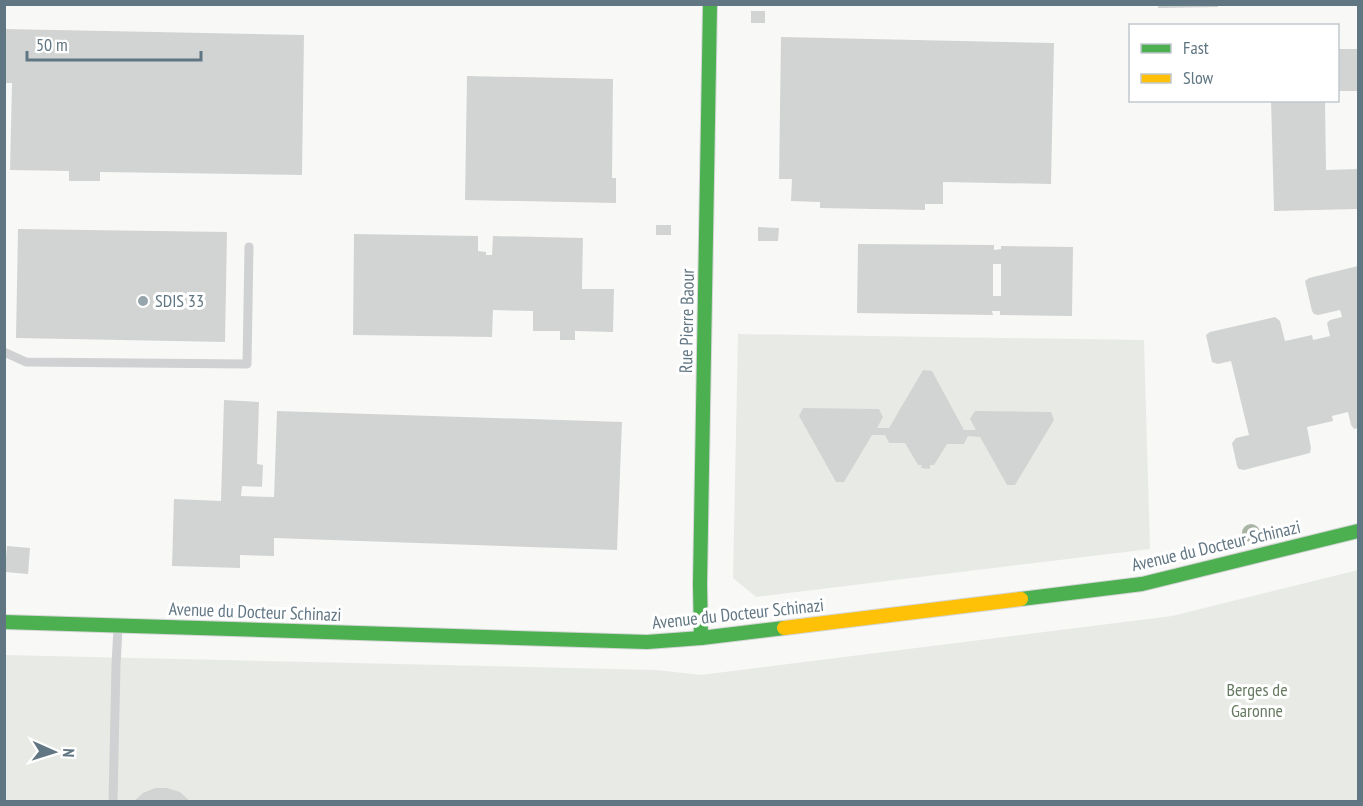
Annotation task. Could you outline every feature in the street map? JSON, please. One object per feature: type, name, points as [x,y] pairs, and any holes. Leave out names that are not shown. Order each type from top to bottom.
[{"type":"street","name":"Rue Pierre Baour","points":[[701,638],[710,4]]},
{"type":"street","name":"Avenue du Docteur Schinazi","points":[[4,622],[647,642],[701,638],[1142,584],[1359,531]]},
{"type":"lane","points":[[4,352],[26,362],[247,364],[249,247]]},
{"type":"lane","points":[[113,801],[118,626]]},
{"type":"green space","points":[[738,334],[1144,340],[1150,549],[756,597],[733,578]]},
{"type":"green space","name":"Berges de Garonne","points":[[1358,570],[1358,801],[5,802],[5,655],[657,670],[701,675],[1172,616]]},
{"type":"building","points":[[1158,4],[1218,4],[1218,7],[1158,8]]},
{"type":"building","points":[[751,11],[765,11],[765,23],[751,23]]},
{"type":"building","points":[[4,29],[304,35],[302,175],[100,172],[100,181],[69,181],[69,171],[10,170],[12,83],[4,83]]},
{"type":"building","points":[[781,37],[1054,43],[1051,184],[943,182],[943,204],[925,204],[925,210],[820,208],[820,202],[791,201],[792,179],[779,179]]},
{"type":"building","points":[[1339,49],[1358,49],[1358,91],[1339,91]]},
{"type":"building","points":[[467,76],[613,79],[612,178],[616,178],[616,203],[465,200]]},
{"type":"building","points":[[1271,102],[1325,102],[1326,170],[1358,169],[1358,209],[1274,211]]},
{"type":"building","points":[[656,225],[671,225],[671,235],[656,235]]},
{"type":"building","points":[[758,227],[779,228],[778,241],[758,241]]},
{"type":"building","points":[[18,229],[227,232],[225,342],[16,338]]},
{"type":"building","points":[[354,234],[478,236],[478,251],[486,252],[486,255],[492,255],[493,236],[583,238],[582,289],[614,289],[613,332],[575,331],[575,340],[560,340],[560,331],[533,331],[533,311],[493,310],[492,337],[353,335]]},
{"type":"building","points":[[858,244],[994,245],[994,250],[1001,249],[1001,246],[1073,247],[1072,316],[1000,315],[1000,311],[992,311],[993,315],[857,313]],"holes":[[[993,264],[1001,264],[1001,296],[993,296]]]},
{"type":"building","points":[[1358,266],[1358,428],[1354,429],[1351,425],[1348,412],[1332,416],[1333,421],[1307,427],[1310,453],[1244,470],[1239,469],[1232,443],[1236,438],[1249,435],[1231,361],[1218,364],[1212,362],[1206,335],[1210,332],[1275,317],[1280,321],[1285,341],[1312,335],[1313,340],[1330,336],[1327,323],[1342,317],[1340,310],[1314,314],[1305,281]]},
{"type":"building","points":[[923,370],[932,371],[964,430],[976,430],[970,419],[975,411],[1051,412],[1054,420],[1015,485],[1007,485],[980,437],[968,436],[964,444],[947,444],[934,465],[930,465],[930,469],[921,468],[922,465],[918,465],[905,443],[889,443],[885,435],[872,435],[844,482],[836,482],[799,416],[803,408],[879,409],[883,417],[877,428],[889,428]]},
{"type":"building","points":[[224,400],[259,402],[257,464],[263,465],[262,487],[242,486],[241,496],[274,497],[277,411],[622,422],[617,550],[274,538],[274,556],[240,555],[240,568],[172,566],[174,499],[221,501]]},
{"type":"building","points":[[7,546],[30,548],[28,574],[5,572]]},
{"type":"building","points":[[155,788],[167,788],[180,792],[191,802],[133,802],[143,793]]},
{"type":"traffic: fast","points":[[701,638],[710,4]]},
{"type":"traffic: fast","points":[[1021,599],[1142,584],[1358,531]]},
{"type":"traffic: fast","points":[[4,622],[647,642],[784,628]]},
{"type":"traffic: slow","points":[[784,628],[1021,599]]},
{"type":"place","name":"SDIS 33","points":[[143,301]]}]
